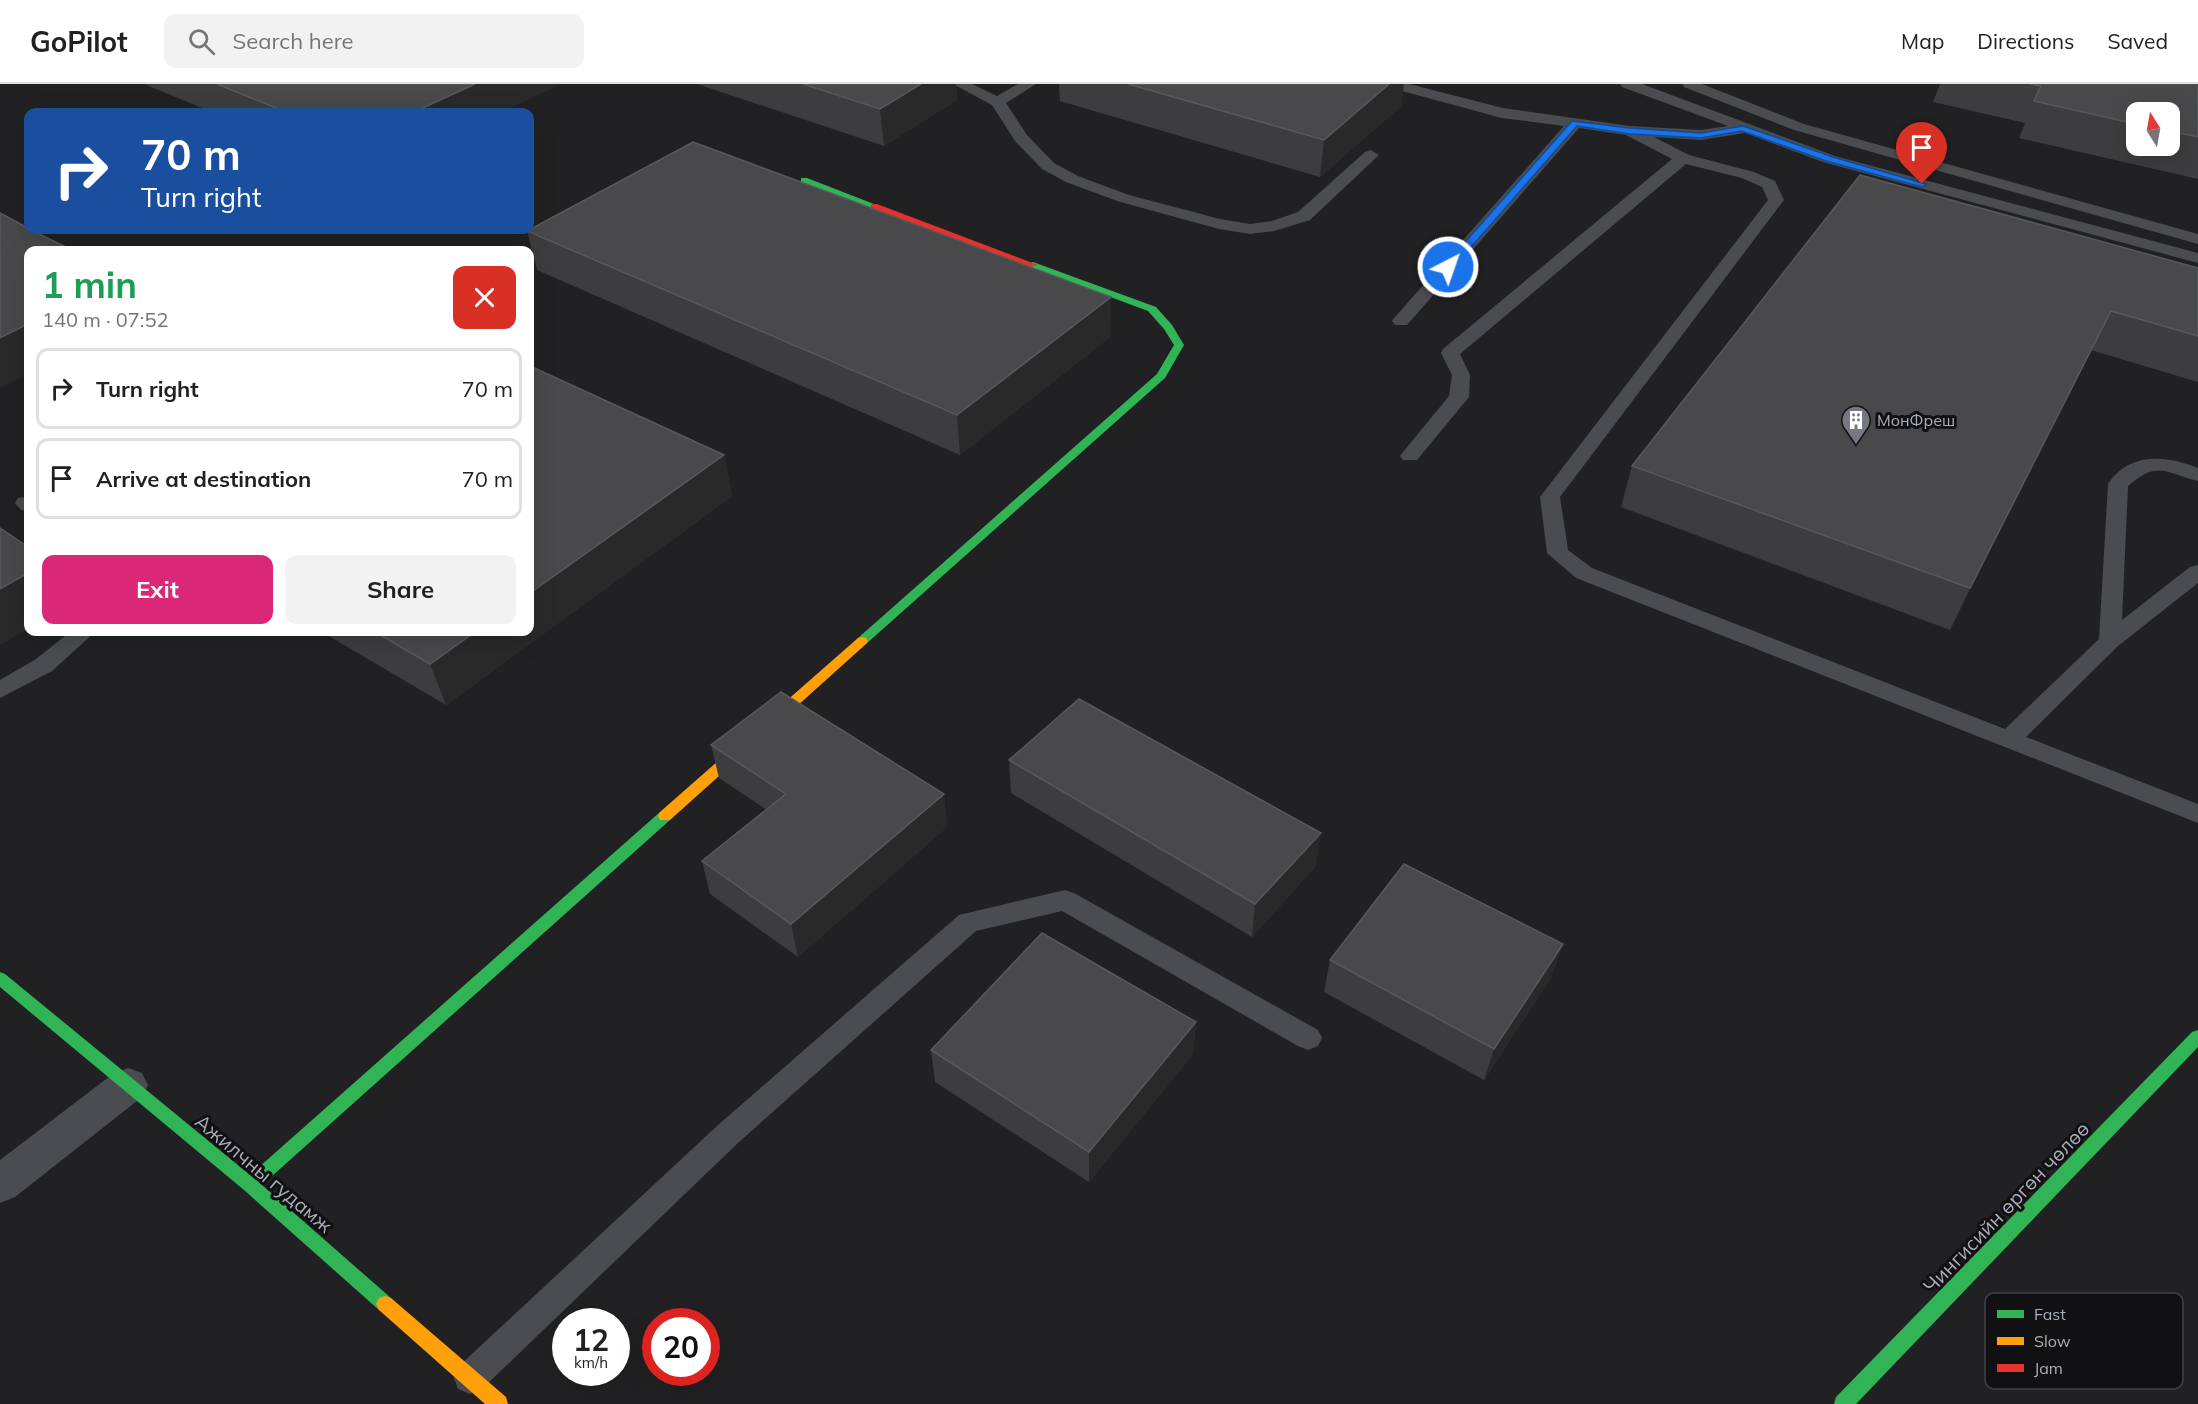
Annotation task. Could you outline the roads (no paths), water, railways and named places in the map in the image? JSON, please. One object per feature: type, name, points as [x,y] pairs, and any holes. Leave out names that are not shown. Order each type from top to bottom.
[{"type":"main road","points":[[250,1185],[1161,376],[1179,345],[1168,327],[1152,309],[804,180]]},
{"type":"main road","name":"Ажилчны гудамж","points":[[0,978],[250,1185],[499,1404]]},
{"type":"main road","name":"Чингисийн өргөн чөлөө","points":[[1843,1404],[2198,1037]]},
{"type":"street","points":[[0,1184],[128,1085]]},
{"type":"lane","points":[[960,84],[997,102],[1021,138],[1048,166],[1072,179],[1123,198],[1219,224],[1250,229],[1274,226],[1304,216],[1371,155]]},
{"type":"lane","points":[[997,102],[1029,84]]},
{"type":"lane","points":[[1392,84],[1502,113],[1630,131],[1701,135],[1743,129]]},
{"type":"lane","points":[[1446,84],[1474,105]]},
{"type":"lane","points":[[1627,84],[1657,93],[1743,129],[1830,159],[2198,258]]},
{"type":"lane","points":[[1689,84],[1799,127],[2198,239]]},
{"type":"lane","points":[[1401,321],[1575,123]]},
{"type":"lane","points":[[1630,131],[1683,158],[1748,175],[1769,184],[1776,200],[1550,497],[1558,554],[1584,573],[2198,814]]},
{"type":"lane","points":[[1410,456],[1459,397],[1461,375],[1450,353],[1683,158]]},
{"type":"lane","points":[[2110,641],[2118,484],[2139,466],[2174,465],[2198,475]]},
{"type":"lane","points":[[2009,739],[2110,641],[2198,572]]},
{"type":"lane","points":[[0,690],[44,665],[79,636]]},
{"type":"lane","points":[[470,1378],[728,1134],[968,922],[1065,900],[1308,1038]]},
{"type":"place","name":"МонФреш","points":[[1856,446]]}]
